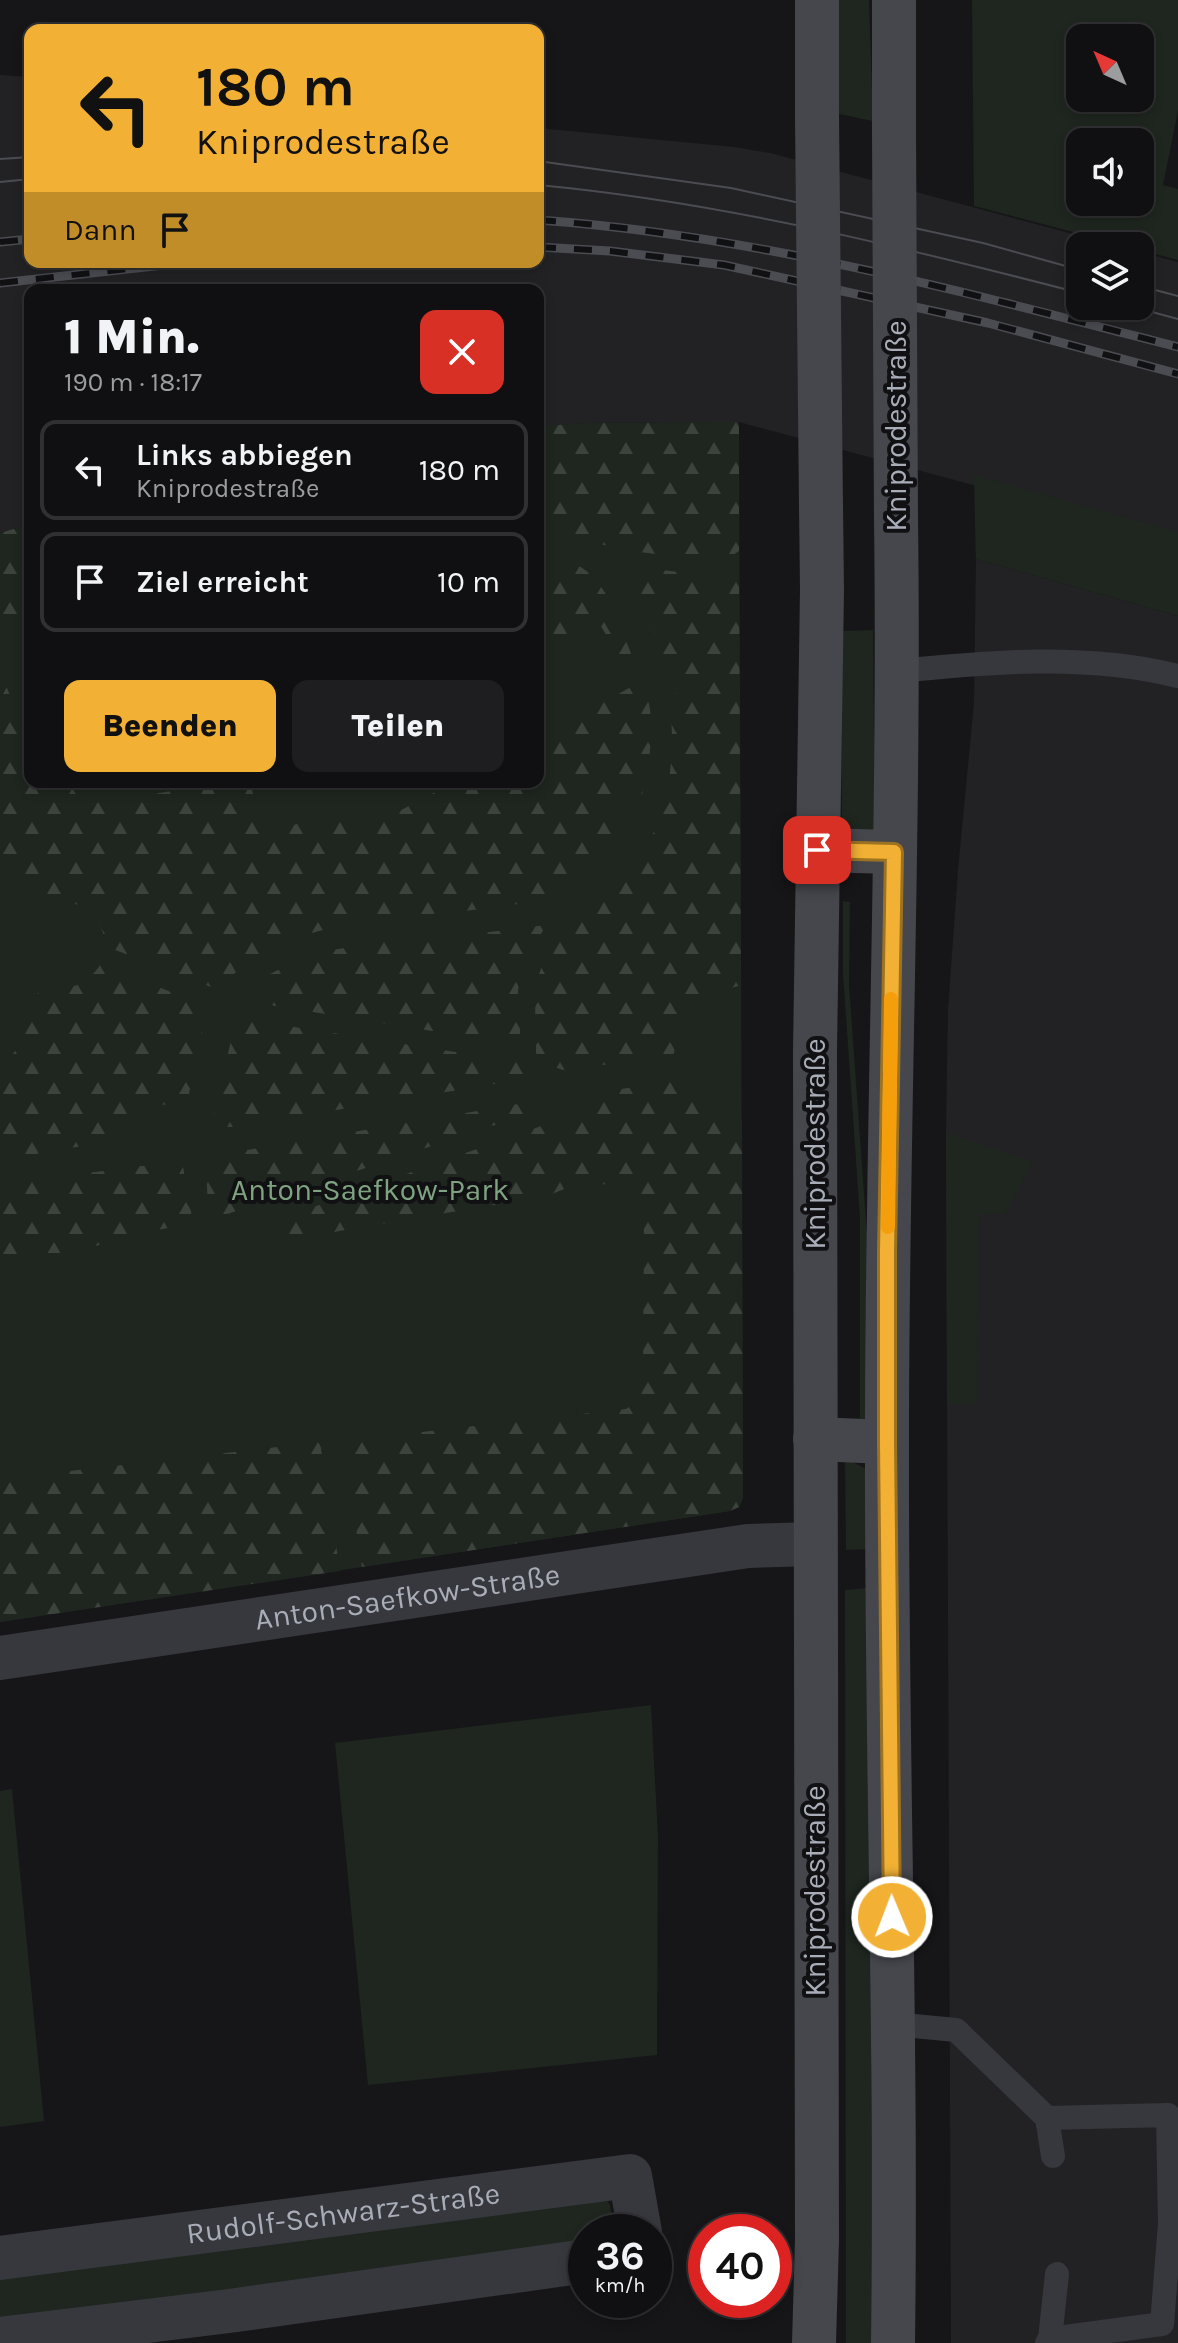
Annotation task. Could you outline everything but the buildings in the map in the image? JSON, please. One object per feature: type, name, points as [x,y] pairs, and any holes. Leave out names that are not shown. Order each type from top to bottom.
[{"type":"street","name":"Kniprodestraße","points":[[814,2343],[817,2240],[814,1544],[817,850],[822,589],[817,0]]},
{"type":"street","name":"Kniprodestraße","points":[[893,2343],[887,1268],[898,671],[894,0]]},
{"type":"street","points":[[817,850],[894,852]]},
{"type":"street","points":[[815,1439],[887,1442]]},
{"type":"street","name":"Anton-Saefkow-Straße","points":[[0,1658],[748,1546],[814,1544]]},
{"type":"street","name":"Rudolf-Schwarz-Straße","points":[[0,2258],[630,2176],[637,2214]]},
{"type":"street","points":[[0,2339],[229,2311],[568,2264]]},
{"type":"lane","points":[[898,671],[990,662],[1043,661],[1105,664],[1178,676]]},
{"type":"lane","points":[[893,2024],[956,2030],[1047,2118],[1053,2156]]},
{"type":"lane","points":[[1047,2118],[1168,2115],[1170,2209],[1162,2324],[1049,2341],[1057,2274]]},
{"type":"shaded area","points":[[0,75],[24,77],[24,268],[544,268],[544,129],[770,153],[1066,232],[1066,320],[1154,320],[1154,256],[1178,262],[1178,540],[739,422],[544,426],[544,284],[24,284],[24,526],[0,533]]},
{"type":"shaded area","points":[[976,559],[1178,616],[1178,2343],[951,2343],[946,1133],[948,1010],[974,703]]},
{"type":"green space","points":[[838,0],[869,0],[873,121],[839,114]]},
{"type":"green space","points":[[972,0],[1178,0],[1178,111],[1163,185],[1178,189],[1178,260],[1154,254],[1154,232],[1073,232],[974,206]]},
{"type":"green space","name":"Anton-Saefkow-Park","points":[[739,422],[743,1498],[739,1507],[730,1511],[0,1622],[0,533],[24,526],[24,788],[544,788],[544,426]]},
{"type":"green space","points":[[739,422],[739,551],[733,555],[640,552],[544,528],[544,426]]},
{"type":"green space","points":[[974,475],[1178,532],[1178,616],[976,559],[976,566]]},
{"type":"green space","points":[[24,526],[24,627],[0,633],[0,533]]},
{"type":"green space","points":[[544,554],[575,564],[597,581],[612,606],[634,661],[622,661],[596,618],[544,647]]},
{"type":"green space","points":[[662,570],[739,579],[741,985],[715,995],[696,1010],[677,1042],[673,1056],[563,1070],[549,1065],[536,1053],[535,1002],[539,974],[569,922],[626,874],[640,857],[651,839],[666,797],[672,752],[670,708],[678,707],[673,665],[665,665],[654,632],[636,603],[632,590],[638,576]]},
{"type":"green space","points":[[873,630],[875,832],[842,833],[841,631]]},
{"type":"green space","points":[[0,672],[24,726],[24,788],[71,788],[84,805],[190,788],[251,788],[267,833],[346,809],[358,833],[443,788],[544,788],[544,735],[642,681],[647,694],[651,723],[650,752],[642,795],[632,787],[618,789],[608,798],[607,811],[628,834],[586,878],[562,892],[522,903],[371,921],[316,932],[259,954],[219,990],[105,946],[101,926],[93,914],[82,906],[44,894],[0,861]]},
{"type":"green space","points":[[843,901],[850,902],[849,985],[867,1235],[869,1419],[860,1419],[860,1218],[843,973]]},
{"type":"green space","points":[[546,925],[521,977],[518,996],[519,1041],[502,1042],[275,1006],[266,1004],[261,997],[263,983],[270,974],[310,954],[378,942]]},
{"type":"green space","points":[[102,962],[209,1007],[185,1115],[163,1104],[152,1104],[142,1107],[124,1121],[112,1141],[0,1160],[0,1069],[23,1037],[37,995],[45,985],[63,988],[78,985],[91,976]]},
{"type":"green space","points":[[242,1019],[513,1061],[523,1064],[532,1078],[222,1127],[213,1119],[232,1036],[236,1023]]},
{"type":"green space","points":[[678,1080],[703,1112],[720,1120],[742,1121],[743,1498],[739,1507],[730,1511],[362,1567],[342,1441],[626,1409],[640,1399],[643,1385],[644,1208],[609,1186],[587,1183],[548,1196],[339,1231],[283,1244],[276,1233],[274,1221],[561,1119],[590,1094]]},
{"type":"green space","points":[[536,1101],[537,1108],[528,1114],[212,1219],[208,1216],[206,1157]]},
{"type":"green space","points":[[946,1133],[1033,1162],[1005,1214],[979,1214],[977,1404],[947,1404]]},
{"type":"green space","points":[[182,1161],[193,1223],[70,1253],[33,1253],[0,1259],[0,1184]]},
{"type":"green space","points":[[320,1442],[340,1571],[0,1622],[0,1479]]},
{"type":"green space","points":[[845,1458],[866,1469],[868,1549],[846,1550]]},
{"type":"green space","points":[[868,1588],[873,2343],[846,2343],[845,1590]]},
{"type":"green space","points":[[651,1705],[658,1837],[657,2055],[368,2085],[335,1743]]},
{"type":"green space","points":[[12,1789],[44,2121],[0,2127],[0,1791]]},
{"type":"green space","points":[[605,2198],[612,2214],[568,2214],[568,2253],[0,2327],[0,2269]]},
{"type":"tram line","points":[[0,159],[24,157]]},
{"type":"tram line","points":[[544,162],[731,188],[983,243],[1066,266]]},
{"type":"tram line","points":[[0,182],[24,180]]},
{"type":"tram line","points":[[544,186],[675,203],[811,228],[1066,289]]},
{"type":"tram line","points":[[1154,290],[1178,296]]},
{"type":"tram line","points":[[1154,312],[1178,319]]},
{"type":"railway","points":[[544,221],[700,239],[861,269],[1178,347]]},
{"type":"railway","points":[[0,242],[24,240]]},
{"type":"railway","points":[[544,247],[610,251],[724,265],[988,323],[1178,374]]},
{"type":"railway","points":[[0,283],[136,268]]},
{"type":"slow traffic","points":[[888,1227],[891,999]]},
{"type":"route","points":[[817,850],[894,852],[887,1252],[892,1917]]}]
